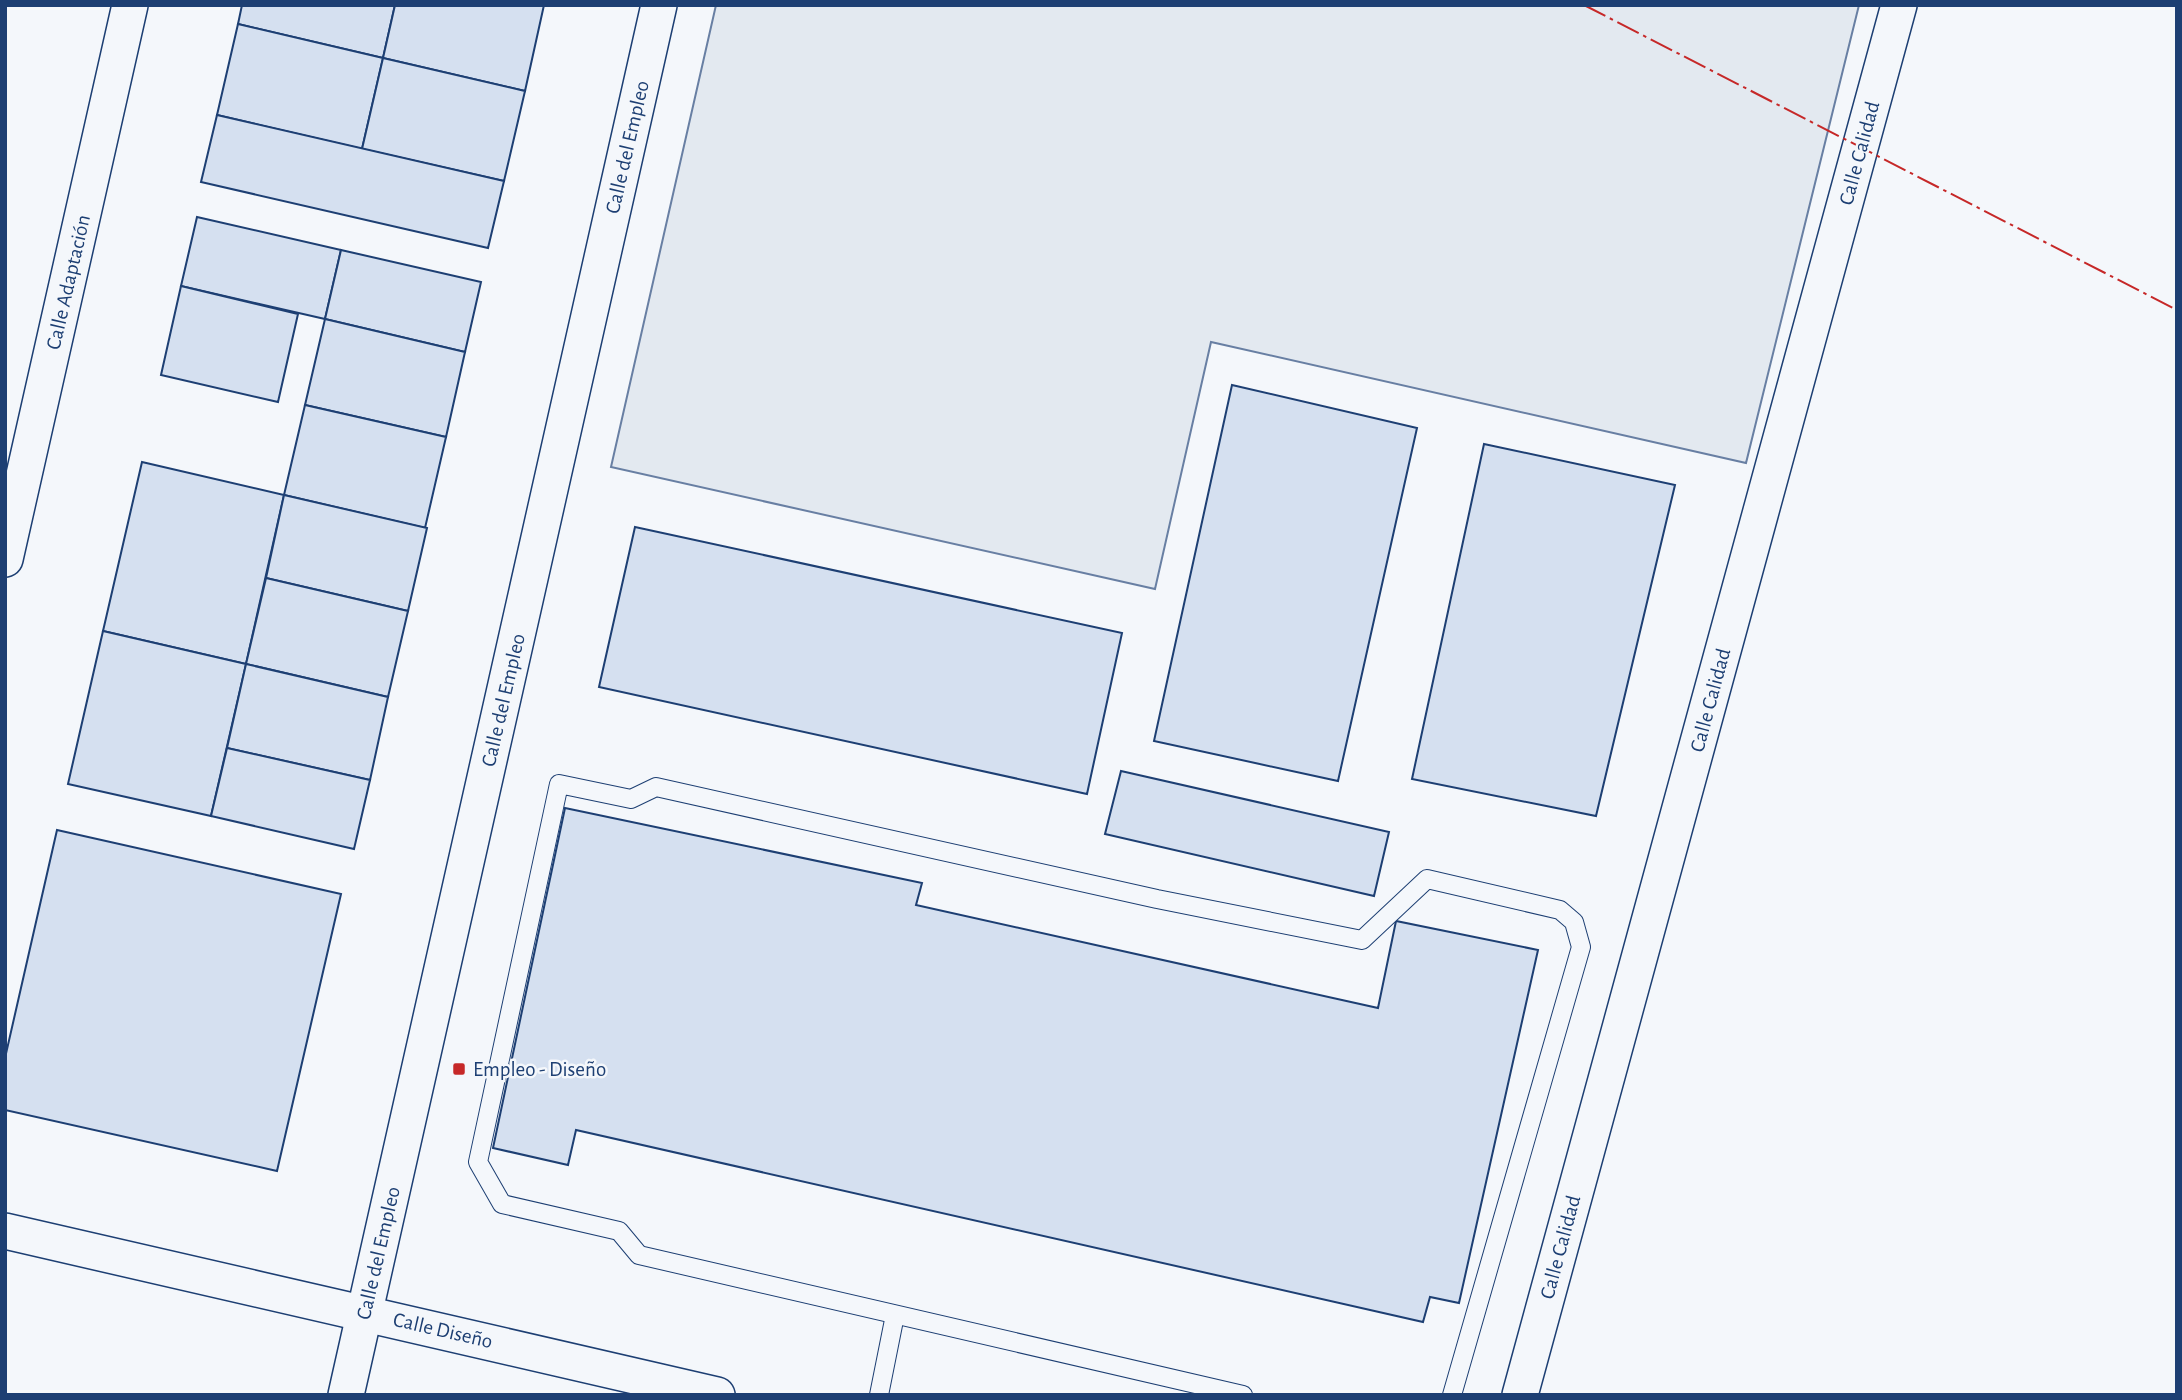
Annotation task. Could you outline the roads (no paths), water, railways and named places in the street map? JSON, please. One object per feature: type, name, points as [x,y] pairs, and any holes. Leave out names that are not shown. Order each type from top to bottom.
[{"type":"street","name":"Calle Adaptación","points":[[5,559],[130,5]]},
{"type":"street","name":"Calle del Empleo","points":[[346,1395],[659,5]]},
{"type":"street","name":"Calle Calidad","points":[[1520,1395],[1899,5]]},
{"type":"street","name":"Calle Diseño","points":[[5,1231],[718,1395]]},
{"type":"lane","points":[[1243,1395],[639,1255],[619,1231],[502,1204],[478,1162],[559,784],[631,799],[656,787],[1157,899],[1362,940],[1427,879],[1560,910],[1574,922],[1581,947],[1452,1395]]},
{"type":"lane","points":[[879,1395],[895,1315]]},
{"type":"place","name":"Empleo - Diseño","points":[[459,1069]]}]
